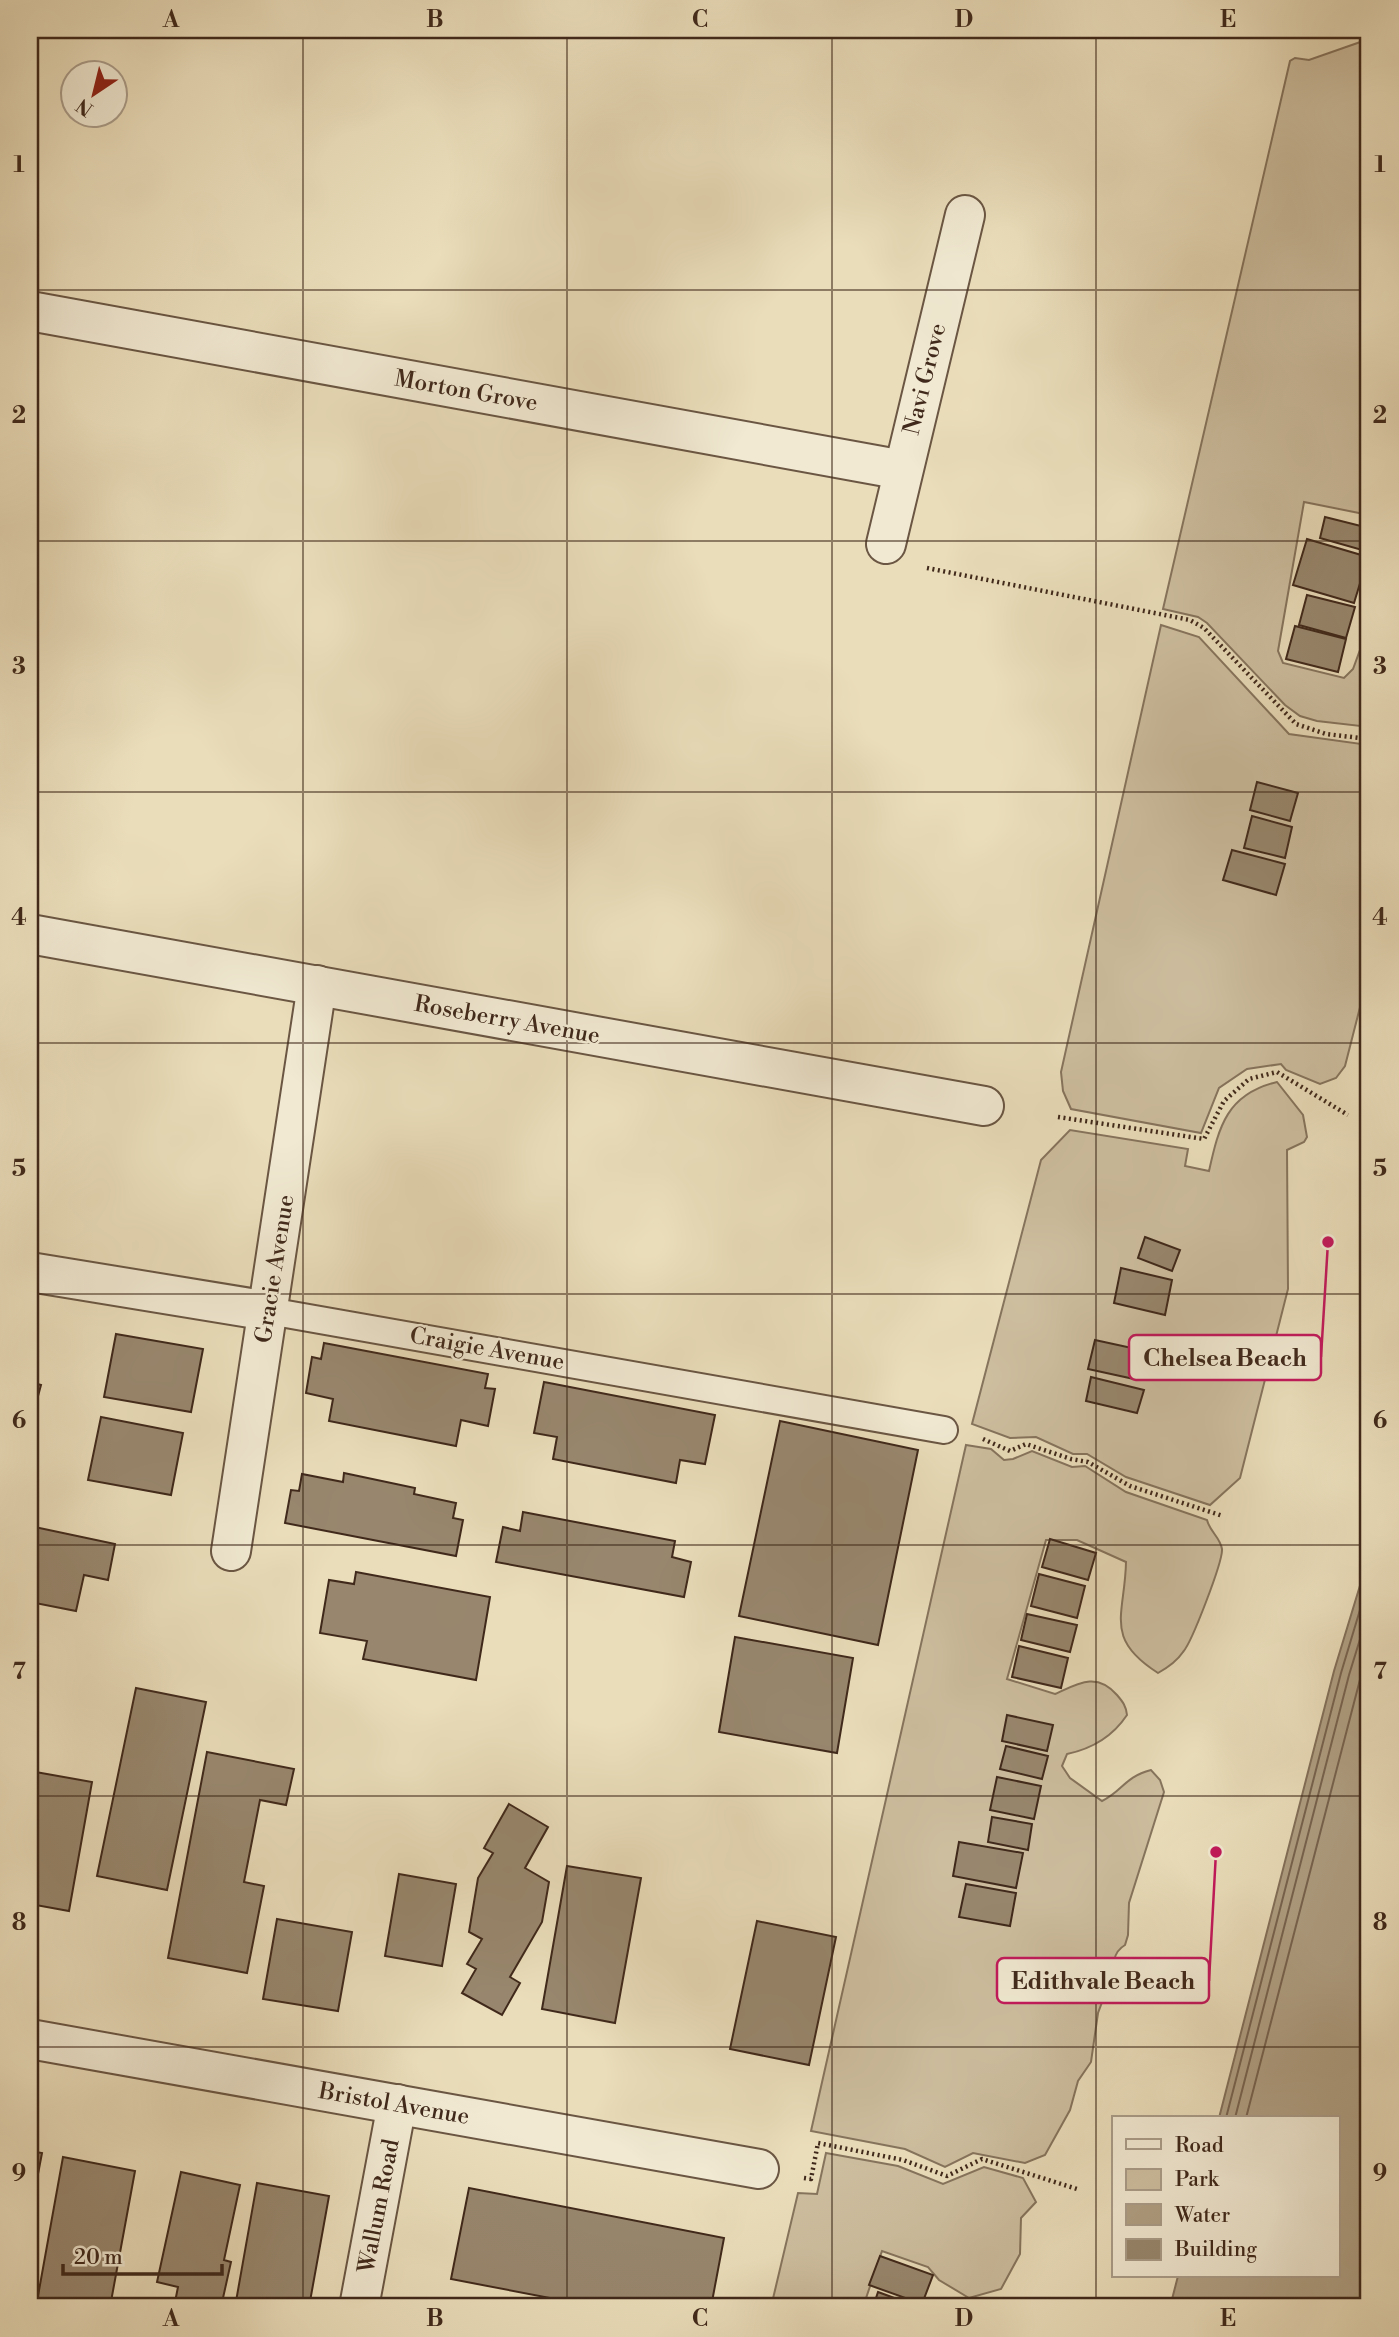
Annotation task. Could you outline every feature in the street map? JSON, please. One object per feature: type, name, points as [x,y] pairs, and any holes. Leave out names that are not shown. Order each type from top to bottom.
[{"type":"street","name":"Navi Grove","points":[[886,544],[965,215]]},
{"type":"street","name":"Morton Grove","points":[[30,312],[903,470]]},
{"type":"street","name":"Roseberry Avenue","points":[[30,934],[984,1106]]},
{"type":"street","name":"Gracie Avenue","points":[[231,1551],[317,985]]},
{"type":"street","name":"Craigie Avenue","points":[[30,1272],[269,1311]]},
{"type":"street","name":"Bristol Avenue","points":[[30,2039],[759,2169]]},
{"type":"street","name":"Wallum Road","points":[[359,2307],[397,2104]]},
{"type":"lane","name":"Craigie Avenue","points":[[269,1311],[944,1430]]},
{"type":"path","points":[[886,544],[921,567],[1190,620],[1204,628],[1296,724],[1326,734],[1369,739]]},
{"type":"path","points":[[1058,1117],[1204,1139],[1224,1101],[1249,1079],[1277,1072],[1348,1115]]},
{"type":"path","points":[[944,1430],[981,1438],[1010,1451],[1026,1444],[1071,1460],[1088,1462],[1130,1486],[1223,1516]]},
{"type":"path","points":[[759,2169],[811,2179],[818,2143],[903,2160],[947,2176],[982,2159],[1077,2189]]},
{"type":"green space","points":[[1369,39],[1369,515],[1304,502],[1278,651],[1283,663],[1344,678],[1353,669],[1360,650],[1369,655],[1369,727],[1317,721],[1300,716],[1285,705],[1207,623],[1198,617],[1163,609],[1290,61],[1295,58],[1309,60]]},
{"type":"green space","points":[[1161,625],[1199,637],[1289,734],[1369,745],[1369,972],[1345,1066],[1336,1078],[1320,1084],[1286,1070],[1281,1064],[1247,1069],[1219,1088],[1201,1133],[1071,1109],[1063,1091],[1061,1072]]},
{"type":"green space","points":[[1277,1082],[1303,1115],[1307,1137],[1304,1142],[1287,1150],[1288,1289],[1240,1478],[1210,1505],[1126,1477],[1087,1454],[1073,1454],[1036,1437],[1010,1438],[972,1424],[1041,1160],[1070,1130],[1188,1149],[1185,1166],[1209,1171],[1217,1140],[1228,1114],[1247,1095],[1260,1087]]},
{"type":"green space","points":[[966,1445],[991,1449],[1004,1460],[1032,1451],[1072,1467],[1085,1466],[1126,1492],[1207,1520],[1222,1549],[1200,1618],[1187,1645],[1175,1661],[1158,1673],[1141,1660],[1123,1636],[1121,1611],[1126,1562],[1077,1540],[1046,1540],[1007,1679],[1055,1694],[1088,1682],[1110,1688],[1123,1702],[1127,1715],[1101,1740],[1085,1749],[1067,1754],[1062,1766],[1070,1778],[1102,1801],[1135,1776],[1151,1770],[1160,1780],[1164,1792],[1129,1903],[1128,1935],[1125,1945],[1114,1959],[1115,1990],[1104,1997],[1098,2013],[1091,2062],[1078,2081],[1070,2110],[1045,2155],[1025,2163],[973,2153],[945,2167],[905,2149],[811,2131]]},
{"type":"green space","points":[[826,2153],[898,2166],[943,2184],[984,2167],[1023,2178],[1036,2202],[1021,2218],[1020,2254],[1001,2289],[969,2298],[939,2280],[928,2267],[882,2251],[863,2307],[771,2307],[798,2193],[817,2194]]},
{"type":"water","points":[[1369,1556],[1369,2307],[1170,2307],[1177,2278],[1340,2278],[1340,2116],[1220,2116],[1334,1671]]},
{"type":"building","points":[[1325,517],[1369,528],[1369,552],[1320,538]]},
{"type":"building","points":[[1307,539],[1368,557],[1354,603],[1293,585]]},
{"type":"building","points":[[1307,595],[1355,607],[1346,638],[1299,625]]},
{"type":"building","points":[[1295,626],[1346,639],[1338,672],[1286,659]]},
{"type":"building","points":[[1257,782],[1298,793],[1290,821],[1250,810]]},
{"type":"building","points":[[1252,816],[1292,827],[1285,858],[1244,848]]},
{"type":"building","points":[[1232,850],[1285,864],[1276,895],[1223,880]]},
{"type":"building","points":[[1145,1237],[1180,1250],[1172,1271],[1138,1258]]},
{"type":"building","points":[[1121,1268],[1172,1280],[1165,1315],[1114,1303]]},
{"type":"building","points":[[116,1334],[203,1349],[191,1412],[104,1397]]},
{"type":"building","points":[[1095,1340],[1141,1350],[1134,1379],[1088,1369]]},
{"type":"building","points":[[324,1343],[488,1374],[485,1388],[495,1389],[488,1426],[461,1420],[456,1446],[329,1421],[333,1399],[306,1393],[312,1357],[321,1359]]},
{"type":"building","points":[[1091,1377],[1144,1390],[1137,1413],[1086,1401]]},
{"type":"building","points":[[30,1382],[41,1385],[30,1426]]},
{"type":"building","points":[[544,1382],[715,1415],[705,1464],[680,1460],[676,1483],[553,1459],[557,1437],[534,1433]]},
{"type":"building","points":[[101,1417],[183,1433],[171,1495],[88,1480]]},
{"type":"building","points":[[780,1421],[918,1450],[878,1645],[739,1616]]},
{"type":"building","points":[[344,1473],[415,1488],[414,1494],[456,1503],[453,1518],[463,1520],[456,1556],[285,1523],[291,1490],[299,1491],[302,1474],[343,1482]]},
{"type":"building","points":[[523,1512],[675,1541],[672,1557],[691,1562],[684,1597],[496,1562],[503,1527],[520,1531]]},
{"type":"building","points":[[30,1526],[115,1544],[108,1580],[84,1575],[76,1611],[30,1602]]},
{"type":"building","points":[[1050,1539],[1096,1553],[1088,1580],[1042,1567]]},
{"type":"building","points":[[356,1572],[490,1597],[476,1680],[363,1659],[367,1641],[320,1633],[329,1580],[354,1584]]},
{"type":"building","points":[[1039,1574],[1085,1586],[1077,1618],[1031,1606]]},
{"type":"building","points":[[1027,1614],[1077,1625],[1070,1652],[1021,1640]]},
{"type":"building","points":[[735,1637],[853,1658],[837,1753],[719,1732]]},
{"type":"building","points":[[1019,1646],[1068,1658],[1061,1688],[1012,1677]]},
{"type":"building","points":[[136,1688],[206,1702],[167,1890],[97,1876]]},
{"type":"building","points":[[1007,1715],[1053,1725],[1047,1751],[1002,1741]]},
{"type":"building","points":[[1006,1746],[1048,1756],[1042,1779],[1000,1769]]},
{"type":"building","points":[[207,1752],[294,1769],[286,1805],[260,1800],[244,1882],[264,1886],[247,1973],[168,1958]]},
{"type":"building","points":[[30,1771],[92,1782],[69,1911],[30,1904]]},
{"type":"building","points":[[997,1777],[1041,1786],[1034,1819],[990,1810]]},
{"type":"building","points":[[509,1804],[548,1827],[525,1868],[549,1882],[542,1922],[510,1977],[520,1983],[502,2015],[462,1993],[476,1969],[467,1964],[482,1939],[469,1932],[478,1878],[493,1853],[484,1848]]},
{"type":"building","points":[[992,1817],[1032,1824],[1028,1850],[988,1842]]},
{"type":"building","points":[[959,1842],[1023,1853],[1016,1888],[953,1876]]},
{"type":"building","points":[[567,1866],[641,1878],[615,2023],[542,2009]]},
{"type":"building","points":[[399,1874],[456,1884],[442,1966],[385,1956]]},
{"type":"building","points":[[966,1884],[1016,1893],[1010,1926],[959,1917]]},
{"type":"building","points":[[277,1919],[352,1932],[338,2011],[263,1999]]},
{"type":"building","points":[[757,1921],[836,1937],[809,2065],[730,2049]]},
{"type":"building","points":[[30,2151],[42,2153],[30,2216]]},
{"type":"building","points":[[63,2157],[135,2171],[110,2307],[36,2307]]},
{"type":"building","points":[[181,2172],[240,2185],[224,2260],[231,2262],[221,2307],[174,2307],[178,2287],[157,2282]]},
{"type":"building","points":[[257,2183],[329,2196],[309,2307],[235,2307]]},
{"type":"building","points":[[469,2188],[724,2238],[711,2307],[597,2307],[451,2279]]},
{"type":"building","points":[[880,2256],[933,2275],[922,2304],[869,2285]]},
{"type":"building","points":[[878,2292],[919,2307],[873,2307]]},
{"type":"place","name":"Chelsea Beach","points":[[1328,1242]]},
{"type":"place","name":"Edithvale Beach","points":[[1216,1852]]}]
